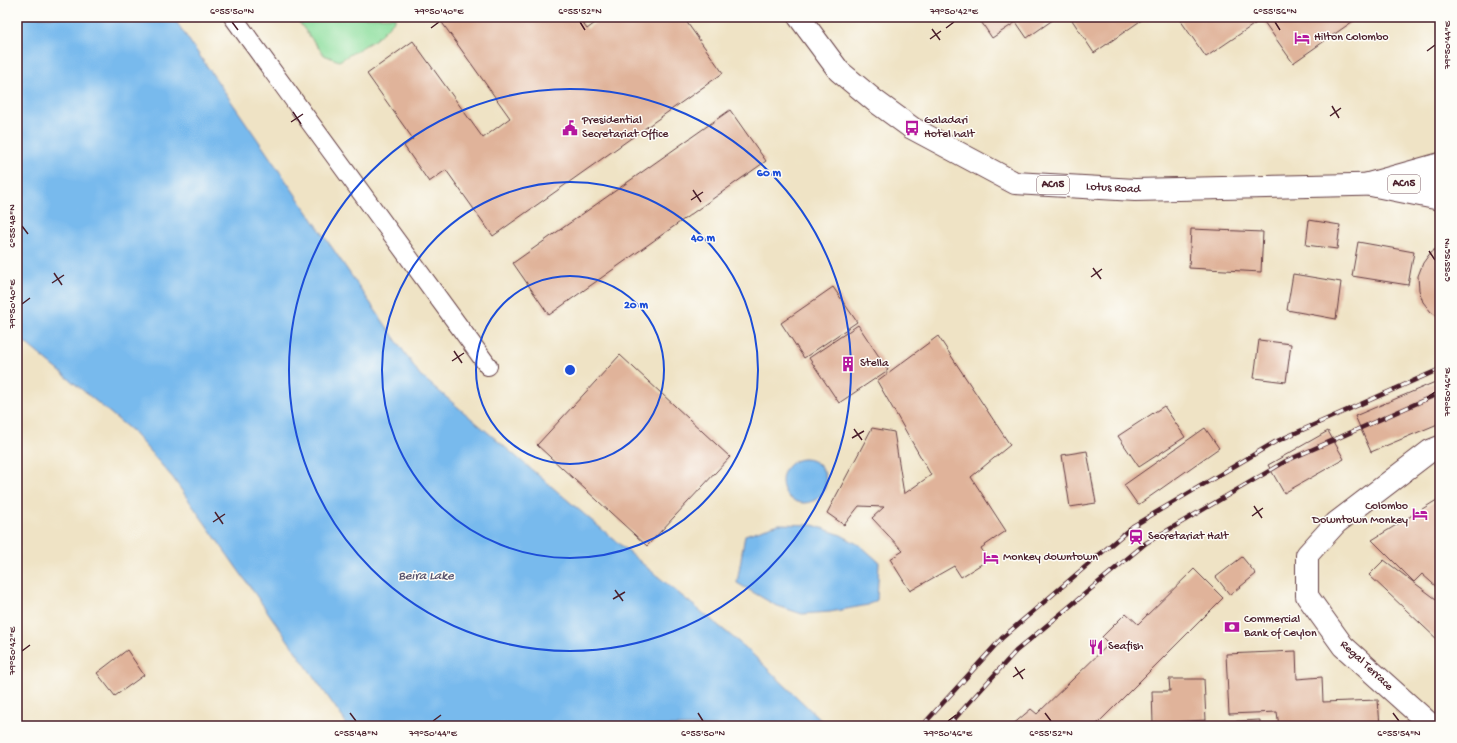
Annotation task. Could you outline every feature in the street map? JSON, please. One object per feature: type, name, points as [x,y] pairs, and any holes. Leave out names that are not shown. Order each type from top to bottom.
[{"type":"main road","name":"Lotus Road","points":[[799,17],[840,71],[875,101],[912,128],[1016,183],[1135,190],[1440,183]]},
{"type":"main road","points":[[1368,184],[1440,164]]},
{"type":"main road","points":[[1368,184],[1440,199]]},
{"type":"main road","name":"Regal Terrace","points":[[1432,726],[1343,646],[1307,596],[1307,555],[1336,523],[1430,450],[1440,447]]},
{"type":"lane","points":[[233,17],[488,366]]},
{"type":"green space","points":[[295,17],[395,17],[395,20],[376,39],[339,61],[324,55]]},
{"type":"water","name":"Beira Lake","points":[[17,17],[173,17],[420,375],[650,570],[746,648],[827,726],[345,726],[345,721],[173,478],[132,431],[17,336]]},
{"type":"water","points":[[808,459],[813,460],[820,465],[825,472],[825,490],[820,497],[813,502],[800,503],[795,502],[788,497],[783,490],[782,477],[783,472],[788,465],[795,460]]},
{"type":"water","points":[[779,524],[813,525],[841,535],[861,546],[879,562],[877,600],[868,605],[830,612],[802,614],[775,605],[737,583],[745,535]]},
{"type":"building","name":"Presidential Secretariat Office","points":[[438,17],[578,17],[587,29],[603,17],[683,17],[723,73],[493,236],[446,170],[429,182],[404,146],[413,139],[367,74],[413,41],[483,138],[510,118]]},
{"type":"building","points":[[978,17],[1057,17],[1027,38],[1016,22],[992,38]]},
{"type":"building","points":[[1070,17],[1146,17],[1094,53]]},
{"type":"building","name":"Hilton Colombo","points":[[1178,17],[1359,17],[1293,63],[1262,19],[1206,57]]},
{"type":"building","points":[[730,110],[766,161],[549,315],[513,263]]},
{"type":"building","points":[[1309,220],[1340,225],[1337,249],[1306,245]]},
{"type":"building","points":[[1191,229],[1263,232],[1261,272],[1189,268]]},
{"type":"building","points":[[1358,242],[1414,252],[1408,285],[1352,276]]},
{"type":"building","points":[[1440,246],[1440,318],[1431,312],[1423,302],[1419,290],[1418,276],[1423,263],[1431,252]]},
{"type":"building","points":[[1293,274],[1341,282],[1336,319],[1287,310]]},
{"type":"building","points":[[833,287],[857,322],[804,358],[781,323]]},
{"type":"building","name":"Stella","points":[[858,325],[888,370],[839,403],[809,358]]},
{"type":"building","points":[[938,336],[1010,445],[971,477],[1006,531],[981,548],[988,560],[961,577],[954,566],[910,591],[890,559],[903,551],[872,518],[884,507],[859,506],[844,525],[827,513],[872,428],[894,432],[904,494],[931,475],[877,381]]},
{"type":"building","points":[[1259,340],[1291,344],[1286,382],[1254,378]]},
{"type":"building","points":[[620,355],[730,457],[647,546],[537,445]]},
{"type":"building","points":[[1440,380],[1440,423],[1371,452],[1355,416]]},
{"type":"building","points":[[1164,406],[1185,437],[1139,467],[1118,436]]},
{"type":"building","points":[[1205,428],[1219,448],[1138,505],[1124,485]]},
{"type":"building","points":[[1328,431],[1344,459],[1284,493],[1268,465]]},
{"type":"building","points":[[1087,451],[1096,503],[1070,507],[1062,455]]},
{"type":"building","points":[[1440,498],[1440,590],[1422,574],[1414,582],[1372,540]]},
{"type":"building","points":[[1242,557],[1256,574],[1230,595],[1216,577]]},
{"type":"building","points":[[1384,560],[1440,602],[1440,642],[1369,575]]},
{"type":"building","points":[[1194,569],[1223,598],[1095,726],[1011,726],[1031,709],[1037,714],[1109,644],[1102,637],[1126,613],[1138,624]]},
{"type":"building","points":[[127,650],[144,675],[115,696],[97,673]]},
{"type":"building","points":[[1296,651],[1297,679],[1322,677],[1323,702],[1378,700],[1380,726],[1279,726],[1277,712],[1229,714],[1226,654]]},
{"type":"building","points":[[1169,679],[1204,679],[1206,720],[1153,723],[1152,691],[1170,691]]},
{"type":"building","points":[[1260,720],[1260,726],[1171,725]]},
{"type":"railway","points":[[922,726],[1002,638],[1133,526],[1275,442],[1440,369]]},
{"type":"railway","points":[[948,726],[1016,651],[1146,543],[1286,461],[1440,393]]},
{"type":"place","name":"Hilton Colombo","points":[[1302,38]]},
{"type":"place","name":"Presidential Secretariat Office","points":[[570,128]]},
{"type":"place","name":"Galadari Hotel halt","points":[[912,128]]},
{"type":"place","name":"Stella","points":[[848,364]]},
{"type":"place","name":"Colombo Downtown Monkey","points":[[1420,514]]},
{"type":"place","name":"Secretariat Halt","points":[[1136,537]]},
{"type":"place","name":"Monkey downtown","points":[[991,558]]},
{"type":"place","name":"Commercial Bank of Ceylon","points":[[1232,627]]},
{"type":"place","name":"Seafish","points":[[1096,647]]}]
